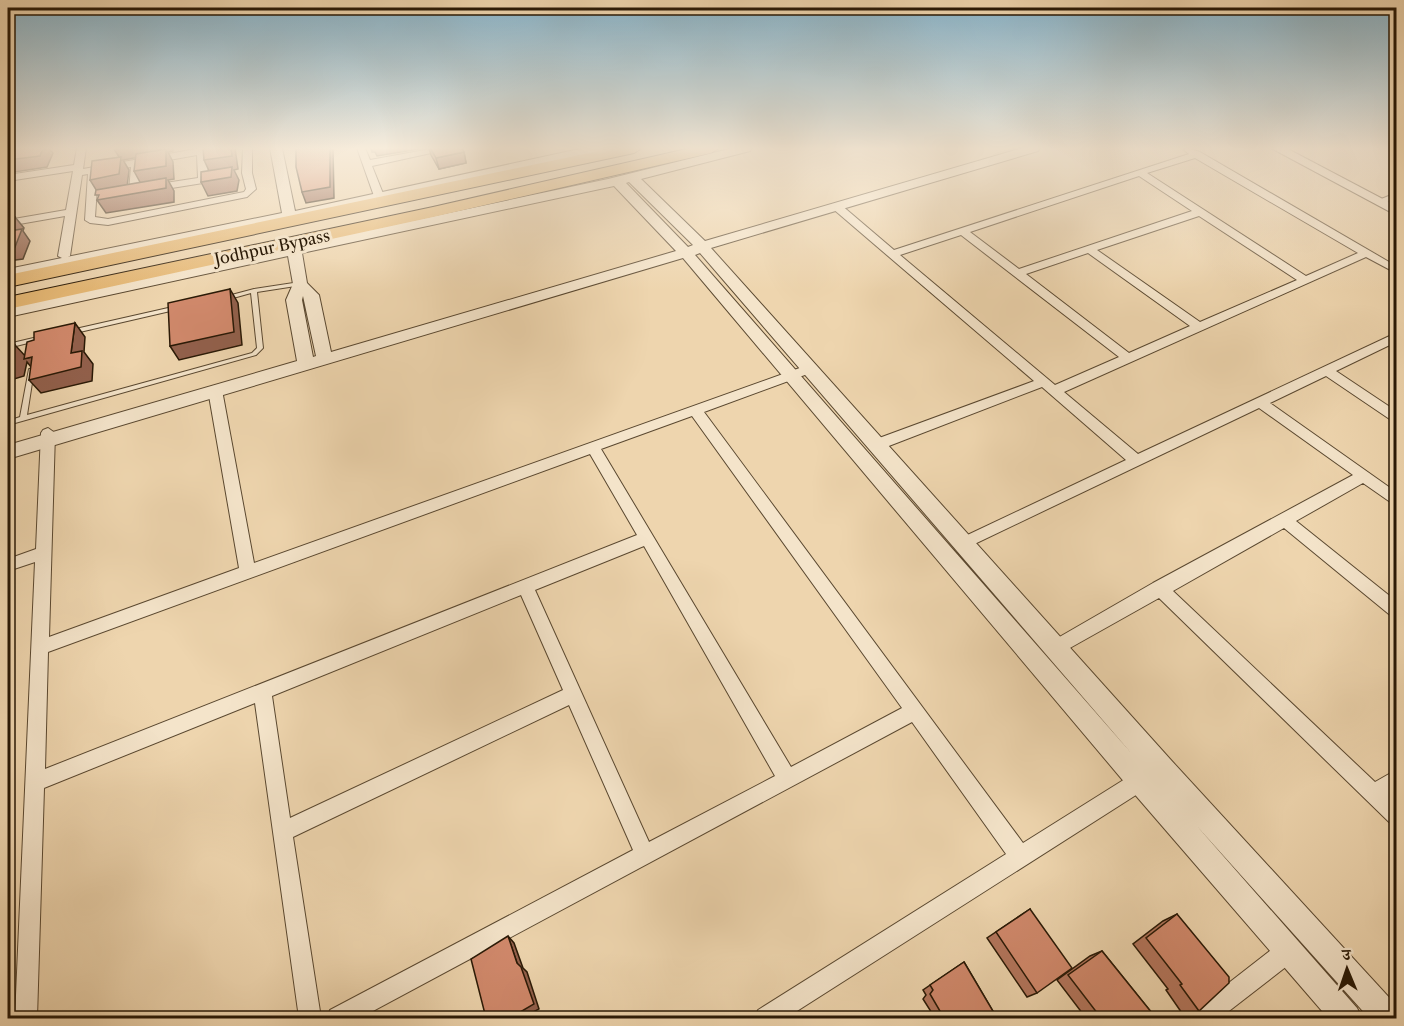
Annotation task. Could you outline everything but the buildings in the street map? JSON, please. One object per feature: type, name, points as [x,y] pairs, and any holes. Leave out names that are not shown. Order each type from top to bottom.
[{"type":"highway","points":[[8,281],[414,196]]},
{"type":"highway","name":"Jodhpur Bypass","points":[[8,303],[503,196]]},
{"type":"street","points":[[64,256],[73,196]]},
{"type":"street","points":[[97,196],[90,220],[108,222],[238,196]]},
{"type":"street","points":[[285,196],[289,215]]},
{"type":"street","points":[[8,273],[379,196]]},
{"type":"street","points":[[8,312],[547,196]]},
{"type":"street","points":[[641,196],[692,248],[800,372],[1140,782],[1347,1018]]},
{"type":"street","points":[[692,248],[862,196]]},
{"type":"street","points":[[8,445],[49,436],[214,390],[323,354],[871,196]]},
{"type":"street","points":[[892,254],[1070,196]]},
{"type":"street","points":[[1175,196],[1305,280]]},
{"type":"street","points":[[1269,196],[1396,270]]},
{"type":"street","points":[[1389,201],[1396,212]]},
{"type":"street","points":[[836,206],[1137,461]]},
{"type":"street","points":[[8,223],[71,212]]},
{"type":"street","points":[[1018,273],[1200,212]]},
{"type":"street","points":[[8,266],[289,215]]},
{"type":"street","points":[[962,231],[1128,358]]},
{"type":"street","points":[[1089,249],[1199,327]]},
{"type":"street","points":[[294,251],[300,284],[294,300],[305,360]]},
{"type":"street","points":[[876,445],[1128,358],[1367,253]]},
{"type":"street","points":[[300,284],[311,295],[323,354]]},
{"type":"street","points":[[964,543],[1396,337]]},
{"type":"street","points":[[8,452],[49,436],[305,360]]},
{"type":"street","points":[[1326,370],[1396,417]]},
{"type":"street","points":[[41,647],[800,372]]},
{"type":"street","points":[[800,372],[876,445],[1388,1018]]},
{"type":"street","points":[[214,390],[248,572]]},
{"type":"street","points":[[1260,402],[1396,500]]},
{"type":"street","points":[[695,410],[1021,857]]},
{"type":"street","points":[[26,1018],[49,436]]},
{"type":"street","points":[[593,447],[787,779]]},
{"type":"street","points":[[1055,648],[1159,588],[1364,476]]},
{"type":"street","points":[[1285,520],[1396,610]]},
{"type":"street","points":[[35,782],[647,538]]},
{"type":"street","points":[[8,565],[44,552]]},
{"type":"street","points":[[526,587],[645,855]]},
{"type":"street","points":[[1159,588],[1396,814]]},
{"type":"street","points":[[262,692],[310,1018]]},
{"type":"street","points":[[283,832],[574,694]]},
{"type":"street","points":[[338,1018],[915,711]]},
{"type":"street","points":[[1375,794],[1396,779]]},
{"type":"street","points":[[766,1018],[1140,782]]},
{"type":"street","points":[[1202,1018],[1288,951]]},
{"type":"lane","points":[[220,299],[300,284]]},
{"type":"lane","points":[[8,423],[254,354],[260,348],[254,291]]},
{"type":"lane","points":[[59,334],[185,307]]},
{"type":"lane","points":[[8,346],[47,337]]},
{"type":"lane","points":[[34,351],[36,339]]},
{"type":"lane","points":[[23,419],[32,362]]}]
